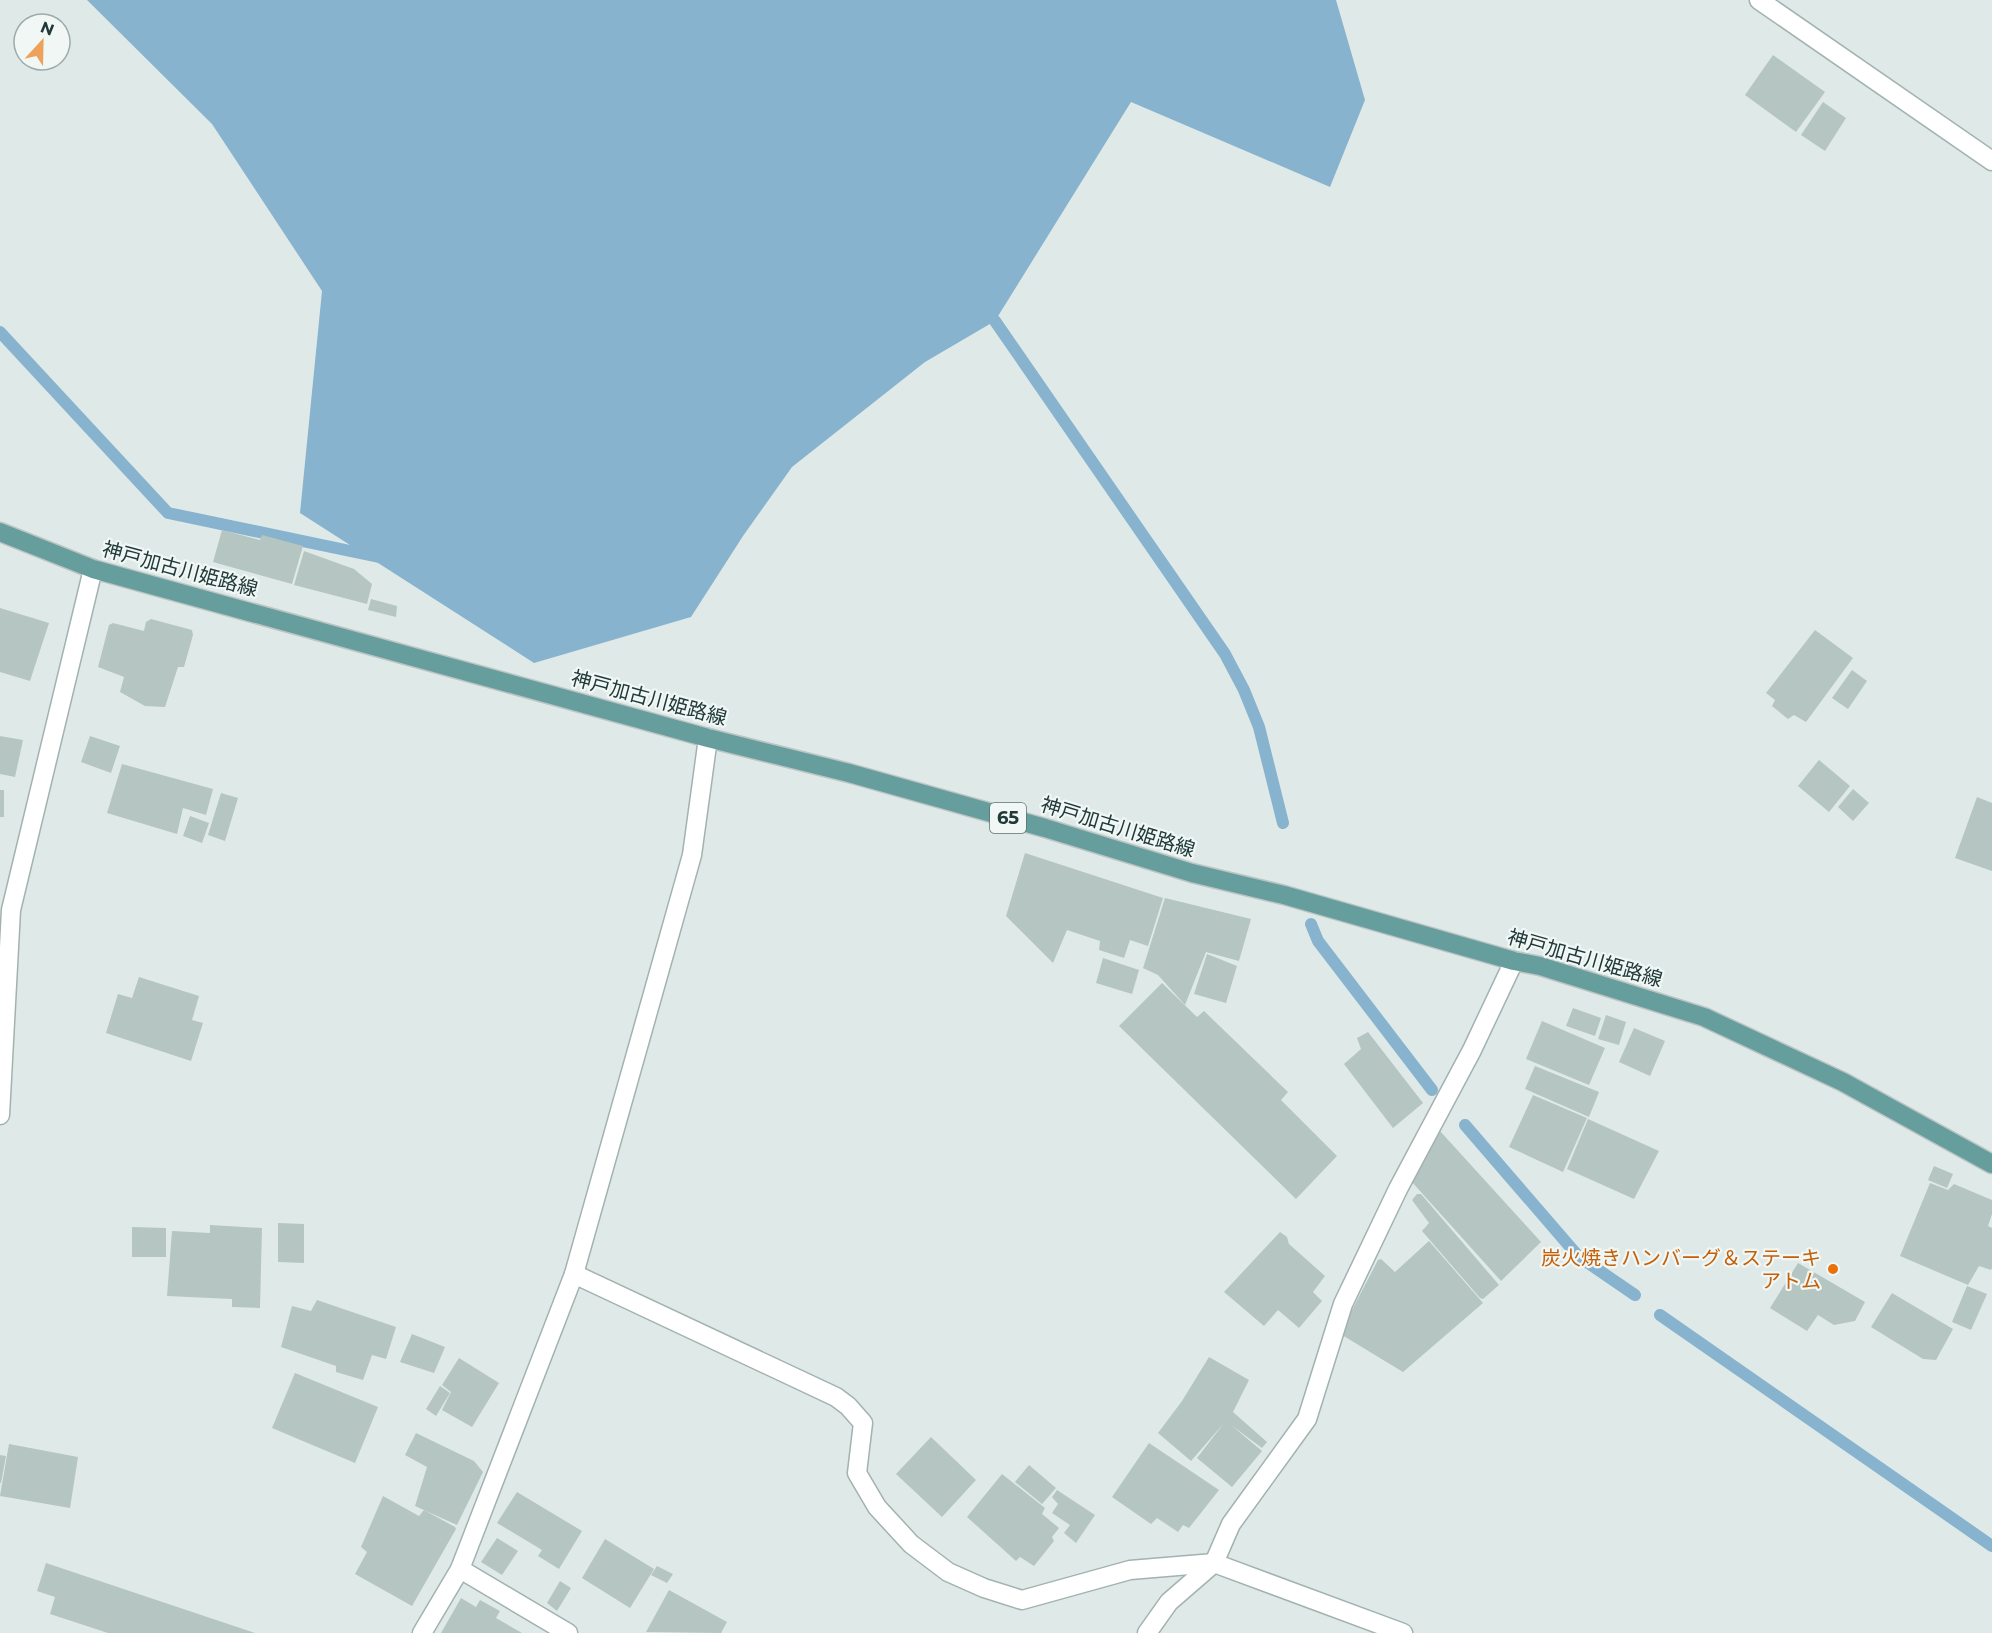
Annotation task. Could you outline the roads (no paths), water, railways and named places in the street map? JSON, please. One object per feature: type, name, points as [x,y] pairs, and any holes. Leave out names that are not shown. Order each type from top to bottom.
[{"type":"main road","name":"神戸加古川姫路線","points":[[0,532],[93,569],[708,738],[849,773],[1045,828],[1192,873],[1284,895],[1514,961],[1540,966],[1704,1017],[1843,1082],[1992,1164]]},
{"type":"street","points":[[1759,0],[1992,161]]},
{"type":"street","points":[[0,1114],[11,910],[93,569]]},
{"type":"street","points":[[422,1633],[460,1569],[574,1274],[692,855],[708,738]]},
{"type":"street","points":[[1147,1633],[1169,1602],[1215,1563],[1231,1524],[1307,1419],[1342,1304],[1398,1188],[1436,1119],[1514,961]]},
{"type":"street","points":[[574,1274],[836,1397],[849,1406],[863,1423],[857,1473],[877,1507],[911,1544],[948,1572],[984,1588],[1022,1600],[1130,1570],[1215,1563],[1403,1633]]},
{"type":"street","points":[[460,1569],[568,1633]]},
{"type":"water","points":[[87,0],[1336,0],[1365,100],[1330,187],[1131,102],[995,321],[925,362],[792,467],[743,536],[691,617],[534,663],[300,513],[322,291],[212,124]]},
{"type":"waterway","points":[[995,321],[1225,654],[1244,690],[1259,727],[1283,823]]},
{"type":"waterway","points":[[0,332],[168,513],[379,557]]},
{"type":"waterway","points":[[1311,924],[1318,941],[1432,1090]]},
{"type":"waterway","points":[[1465,1125],[1578,1256],[1635,1295]]},
{"type":"waterway","points":[[1660,1315],[1992,1546]]},
{"type":"place","name":"炭火焼きハンバーグ＆ステーキ アトム","points":[[1833,1269]]}]
